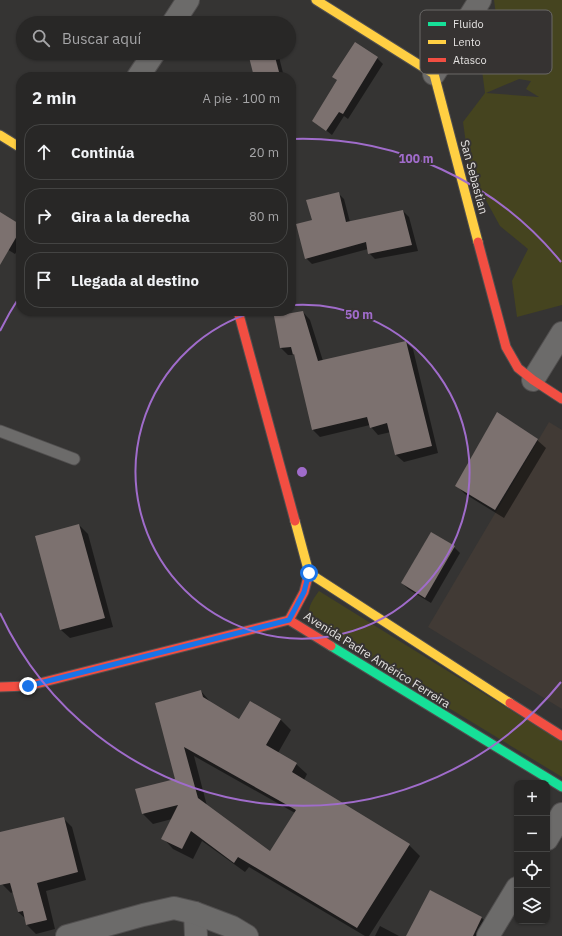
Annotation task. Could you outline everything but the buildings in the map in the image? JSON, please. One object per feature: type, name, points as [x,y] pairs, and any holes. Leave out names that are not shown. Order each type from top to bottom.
[{"type":"street","points":[[178,16],[188,0]]},
{"type":"street","points":[[316,0],[420,65]]},
{"type":"street","points":[[474,10],[480,0]]},
{"type":"street","points":[[141,72],[149,60]]},
{"type":"street","name":"San Sebastian","points":[[434,74],[506,347],[518,368],[562,399]]},
{"type":"street","points":[[0,135],[16,145]]},
{"type":"street","points":[[240,316],[246,333],[309,573],[304,592],[289,620]]},
{"type":"street","points":[[533,380],[562,333]]},
{"type":"street","points":[[309,573],[562,736]]},
{"type":"street","name":"Avenida Padre Américo Ferreira","points":[[0,687],[28,686],[289,620],[562,788]]},
{"type":"street","points":[[550,834],[562,814]]},
{"type":"street","points":[[488,936],[514,893]]},
{"type":"street","points":[[67,936],[174,908],[195,912],[232,927],[247,936]]},
{"type":"street","points":[[195,912],[196,936]]},
{"type":"lane","points":[[0,431],[74,459]]},
{"type":"shaded area","points":[[494,0],[562,0],[562,305],[517,317],[512,281],[528,249],[500,226],[482,193],[468,158],[463,122],[485,93],[482,74],[552,74],[552,10],[495,10]],"holes":[[[519,79],[531,81],[526,89],[539,97],[486,93]]]},
{"type":"shaded area","points":[[549,422],[562,430],[562,709],[428,627]]},
{"type":"shaded area","points":[[319,591],[562,742],[562,777],[309,623],[310,606]]},
{"type":"traffic: fast","points":[[331,646],[562,787]]},
{"type":"traffic: slow","points":[[316,0],[420,65]]},
{"type":"traffic: slow","points":[[434,74],[478,242]]},
{"type":"traffic: slow","points":[[0,135],[16,145]]},
{"type":"traffic: slow","points":[[295,521],[309,573],[510,703]]},
{"type":"traffic: jam","points":[[478,242],[506,347],[518,368],[562,399]]},
{"type":"traffic: jam","points":[[239,316],[295,521]]},
{"type":"traffic: jam","points":[[289,620],[304,592],[309,573]]},
{"type":"traffic: jam","points":[[0,687],[28,686],[289,620],[331,646]]},
{"type":"traffic: jam","points":[[510,703],[562,736]]},
{"type":"route","points":[[28,686],[289,620],[304,592],[309,573]]}]
